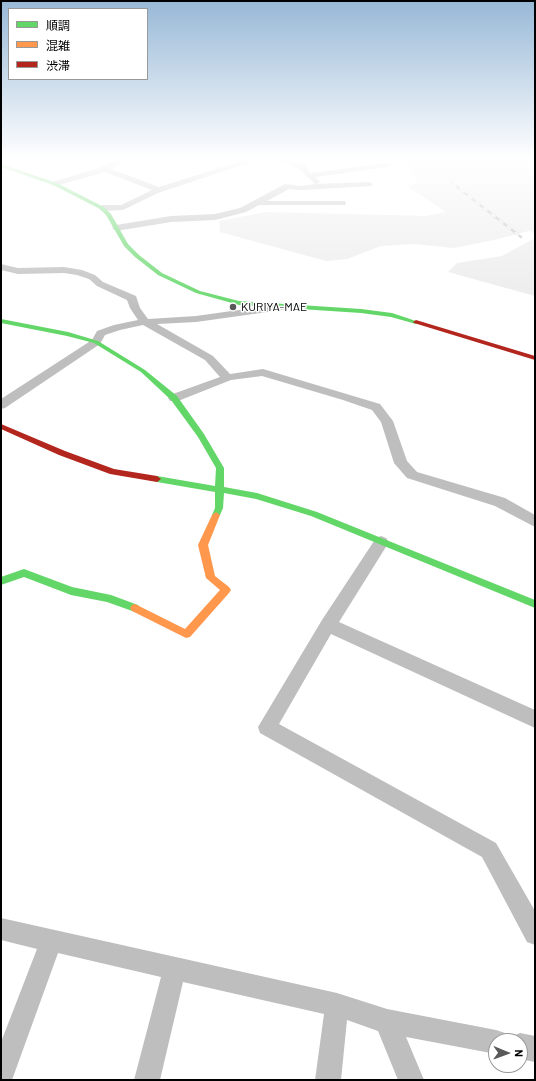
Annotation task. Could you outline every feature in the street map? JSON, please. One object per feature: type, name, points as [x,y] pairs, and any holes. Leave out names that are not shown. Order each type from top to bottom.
[{"type":"street","points":[[104,210],[126,245],[137,256],[173,282],[198,292],[239,303],[282,307],[342,309],[392,315],[535,358]]},
{"type":"street","points":[[116,228],[171,219],[215,217],[241,210]]},
{"type":"street","points":[[1,267],[18,271],[64,270],[79,272],[92,277],[100,284],[132,298],[135,308],[145,322],[209,358],[227,378]]},
{"type":"street","points":[[1,404],[96,342],[101,333],[145,322],[196,319],[282,307]]},
{"type":"street","points":[[1,321],[68,334],[96,342],[143,371],[174,398],[201,436],[220,468],[219,508],[203,545],[211,578],[226,590],[186,634],[139,609],[108,598],[71,592],[24,573],[1,580]]},
{"type":"street","points":[[174,398],[227,378],[243,374],[263,372],[288,378],[376,407],[387,421],[401,463],[412,475],[500,502],[535,522]]},
{"type":"street","points":[[1,426],[62,453],[113,472],[257,496],[314,514],[535,604]]},
{"type":"street","points":[[381,542],[328,625],[267,727],[489,850],[535,934]]},
{"type":"street","points":[[328,625],[535,719]]},
{"type":"street","points":[[1,929],[337,1005],[387,1021],[488,1040]]},
{"type":"street","points":[[1,1075],[51,941]]},
{"type":"street","points":[[147,1080],[175,968]]},
{"type":"street","points":[[328,1080],[337,1005]]},
{"type":"street","points":[[387,1021],[411,1080]]},
{"type":"shaded area","points":[[444,210],[535,210],[535,233],[529,231],[454,248],[414,244],[381,246],[347,259],[326,261],[220,232],[219,221],[266,212],[426,216],[446,212]]},
{"type":"shaded area","points":[[535,238],[535,296],[448,272],[457,263],[502,256]]},
{"type":"railway","points":[[487,210],[521,237]]},
{"type":"traffic: fast","points":[[104,210],[126,245],[137,256],[160,274],[198,292],[239,303],[361,311],[392,315],[416,322]]},
{"type":"traffic: fast","points":[[1,321],[68,334],[96,342],[143,371],[174,398],[201,436],[220,468],[219,508],[216,515]]},
{"type":"traffic: fast","points":[[157,479],[257,496],[314,514],[535,604]]},
{"type":"traffic: fast","points":[[1,581],[24,573],[71,591],[108,598],[135,608]]},
{"type":"traffic: slow","points":[[135,608],[186,634],[226,590],[211,578],[203,545],[216,515]]},
{"type":"traffic: jam","points":[[416,322],[535,358]]},
{"type":"traffic: jam","points":[[1,426],[62,453],[113,472],[157,479]]},
{"type":"place","name":"KURIYA-MAE","points":[[233,307]]}]
